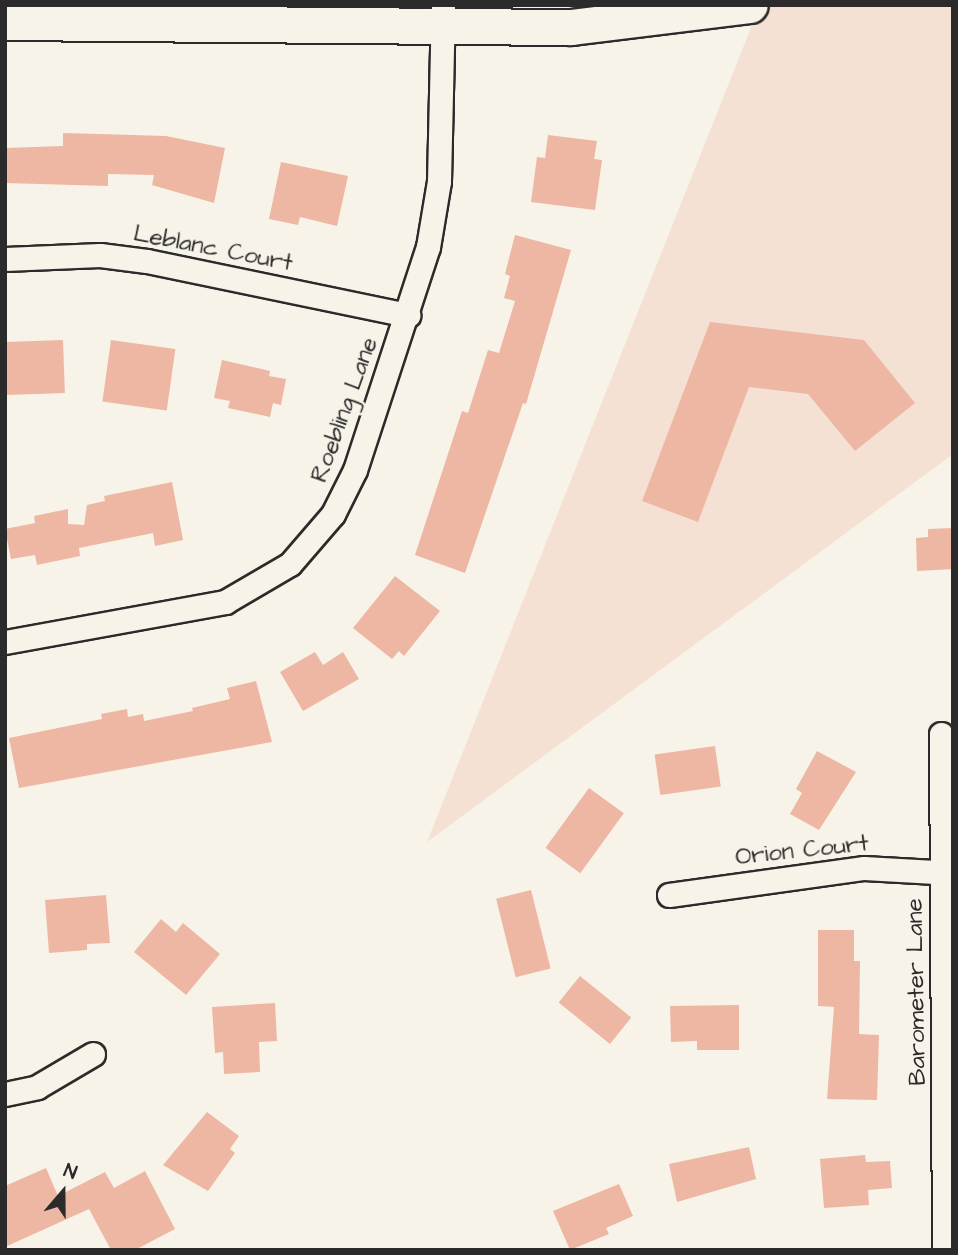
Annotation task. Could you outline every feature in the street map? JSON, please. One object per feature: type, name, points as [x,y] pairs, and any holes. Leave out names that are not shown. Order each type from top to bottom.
[{"type":"main road","points":[[5,22],[442,15],[572,27],[750,5]]},
{"type":"street","name":"Roebling Lane","points":[[5,642],[225,602],[290,564],[316,538],[345,493],[408,315],[428,247],[439,181],[442,15]]},
{"type":"street","name":"Leblanc Court","points":[[5,260],[100,255],[147,261],[408,315]]},
{"type":"street","name":"Barometer Lane","points":[[941,734],[947,872],[944,1250]]},
{"type":"street","name":"Orion Court","points":[[669,895],[864,868],[947,872]]},
{"type":"street","points":[[5,1094],[37,1087],[93,1054]]},
{"type":"shaded area","points":[[760,5],[953,5],[953,454],[427,842]]},
{"type":"building","points":[[63,133],[166,136],[225,148],[214,203],[152,185],[154,175],[108,174],[108,186],[5,183],[5,148],[63,146]]},
{"type":"building","points":[[548,135],[597,141],[594,159],[602,160],[595,210],[531,202],[537,157],[545,158]]},
{"type":"building","points":[[281,162],[348,176],[337,226],[300,217],[298,225],[269,219]]},
{"type":"building","points":[[515,235],[571,250],[526,404],[523,403],[465,573],[415,555],[462,411],[468,413],[488,350],[499,353],[515,301],[504,298],[510,276],[505,274]]},
{"type":"building","points":[[710,322],[864,340],[915,403],[855,451],[808,394],[749,387],[698,522],[642,501]]},
{"type":"building","points":[[63,340],[65,393],[7,395],[5,342]]},
{"type":"building","points":[[111,340],[175,349],[167,410],[102,401]]},
{"type":"building","points":[[222,360],[270,371],[269,376],[286,379],[281,405],[273,403],[270,417],[228,408],[230,401],[214,398]]},
{"type":"building","points":[[172,482],[183,540],[155,546],[153,533],[79,548],[80,556],[37,565],[35,555],[11,559],[5,529],[35,523],[34,516],[68,509],[68,524],[84,525],[87,505],[105,501],[104,496]]},
{"type":"building","points":[[953,528],[953,569],[917,571],[916,538],[928,537],[928,529]]},
{"type":"building","points":[[395,576],[440,611],[404,656],[399,651],[392,659],[353,628]]},
{"type":"building","points":[[315,652],[323,665],[343,652],[359,679],[303,711],[280,672]]},
{"type":"building","points":[[256,681],[272,742],[19,788],[9,738],[102,719],[101,714],[127,709],[128,717],[143,714],[144,721],[193,711],[192,708],[230,699],[227,688]]},
{"type":"building","points":[[715,746],[721,787],[660,795],[655,754]]},
{"type":"building","points":[[817,751],[856,772],[819,830],[790,814],[802,793],[796,789]]},
{"type":"building","points":[[589,788],[624,813],[580,873],[546,848]]},
{"type":"building","points":[[531,890],[551,969],[516,977],[496,899]]},
{"type":"building","points":[[106,895],[110,943],[87,944],[87,950],[49,953],[45,900]]},
{"type":"building","points":[[161,919],[176,932],[183,923],[220,954],[186,995],[134,952]]},
{"type":"building","points":[[818,930],[854,930],[854,961],[860,961],[859,1034],[879,1035],[877,1100],[827,1099],[834,1007],[818,1006]]},
{"type":"building","points":[[580,976],[631,1018],[610,1044],[559,1002]]},
{"type":"building","points":[[275,1003],[277,1041],[259,1042],[260,1072],[224,1074],[223,1052],[215,1053],[212,1007]]},
{"type":"building","points":[[739,1005],[739,1050],[697,1050],[697,1041],[671,1042],[670,1006]]},
{"type":"building","points":[[207,1112],[239,1136],[230,1149],[235,1153],[208,1191],[163,1165]]},
{"type":"building","points":[[749,1147],[756,1179],[677,1202],[669,1164]]},
{"type":"building","points":[[865,1155],[866,1162],[890,1161],[892,1188],[868,1190],[869,1205],[824,1208],[820,1159]]},
{"type":"building","points":[[46,1168],[58,1196],[105,1172],[114,1188],[145,1171],[175,1229],[135,1250],[111,1250],[89,1209],[5,1247],[5,1186]]},
{"type":"building","points":[[619,1184],[633,1216],[606,1228],[609,1234],[570,1250],[553,1211]]}]
